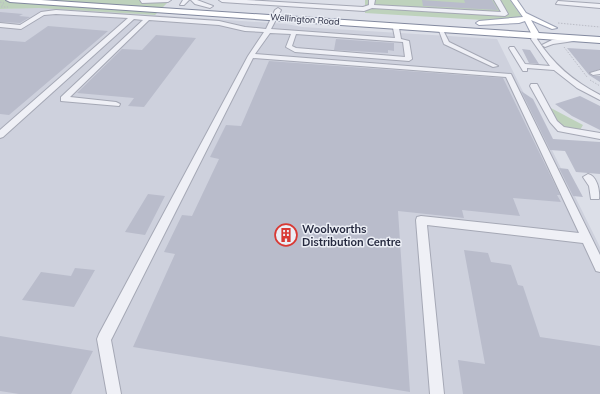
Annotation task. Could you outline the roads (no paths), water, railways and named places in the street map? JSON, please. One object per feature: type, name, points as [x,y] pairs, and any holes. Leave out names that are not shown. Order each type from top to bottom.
[{"type":"highway","name":"Wellington Road","points":[[121,0],[184,2],[276,14],[398,26],[600,40]]},
{"type":"highway","name":"Wellington Road","points":[[6,2],[114,3],[175,11],[276,14],[329,10],[532,27],[556,26],[600,32]]},
{"type":"highway","points":[[175,11],[184,2]]},
{"type":"main road","points":[[514,0],[526,16],[536,35]]},
{"type":"main road","points":[[479,23],[518,21],[526,16]]},
{"type":"main road","points":[[526,16],[556,26]]},
{"type":"street","points":[[142,1],[168,0]]},
{"type":"street","points":[[194,0],[197,3],[210,6]]},
{"type":"street","points":[[222,0],[329,10],[364,9],[372,3],[396,10],[492,11],[505,14],[497,0]]},
{"type":"street","points":[[329,10],[331,0]]},
{"type":"street","points":[[558,4],[600,6]]},
{"type":"street","points":[[167,19],[175,11]]},
{"type":"street","points":[[0,25],[21,27],[43,13],[219,23],[266,34],[294,33],[406,41],[408,59],[295,50],[289,47],[294,33]]},
{"type":"street","points":[[114,394],[104,339],[251,56],[266,34],[276,14]]},
{"type":"street","points":[[0,135],[133,17]]},
{"type":"street","points":[[116,104],[64,99],[148,18]]},
{"type":"street","points":[[398,26],[396,28],[398,40]]},
{"type":"street","points":[[440,29],[446,43],[495,66]]},
{"type":"street","points":[[513,34],[546,46],[585,39]]},
{"type":"street","points":[[536,35],[534,38],[546,46],[554,59],[563,68],[577,79],[600,92]]},
{"type":"street","points":[[546,46],[556,68],[577,84],[600,98]]},
{"type":"street","points":[[512,48],[524,68],[563,68]]},
{"type":"street","points":[[251,56],[509,75],[600,267]]},
{"type":"street","points":[[534,86],[554,122],[561,129],[600,136]]},
{"type":"street","points":[[588,177],[597,185],[595,196]]},
{"type":"street","points":[[437,394],[421,220],[587,239]]},
{"type":"place","name":"Woolworths Distribution Centre","points":[[286,235]]}]
